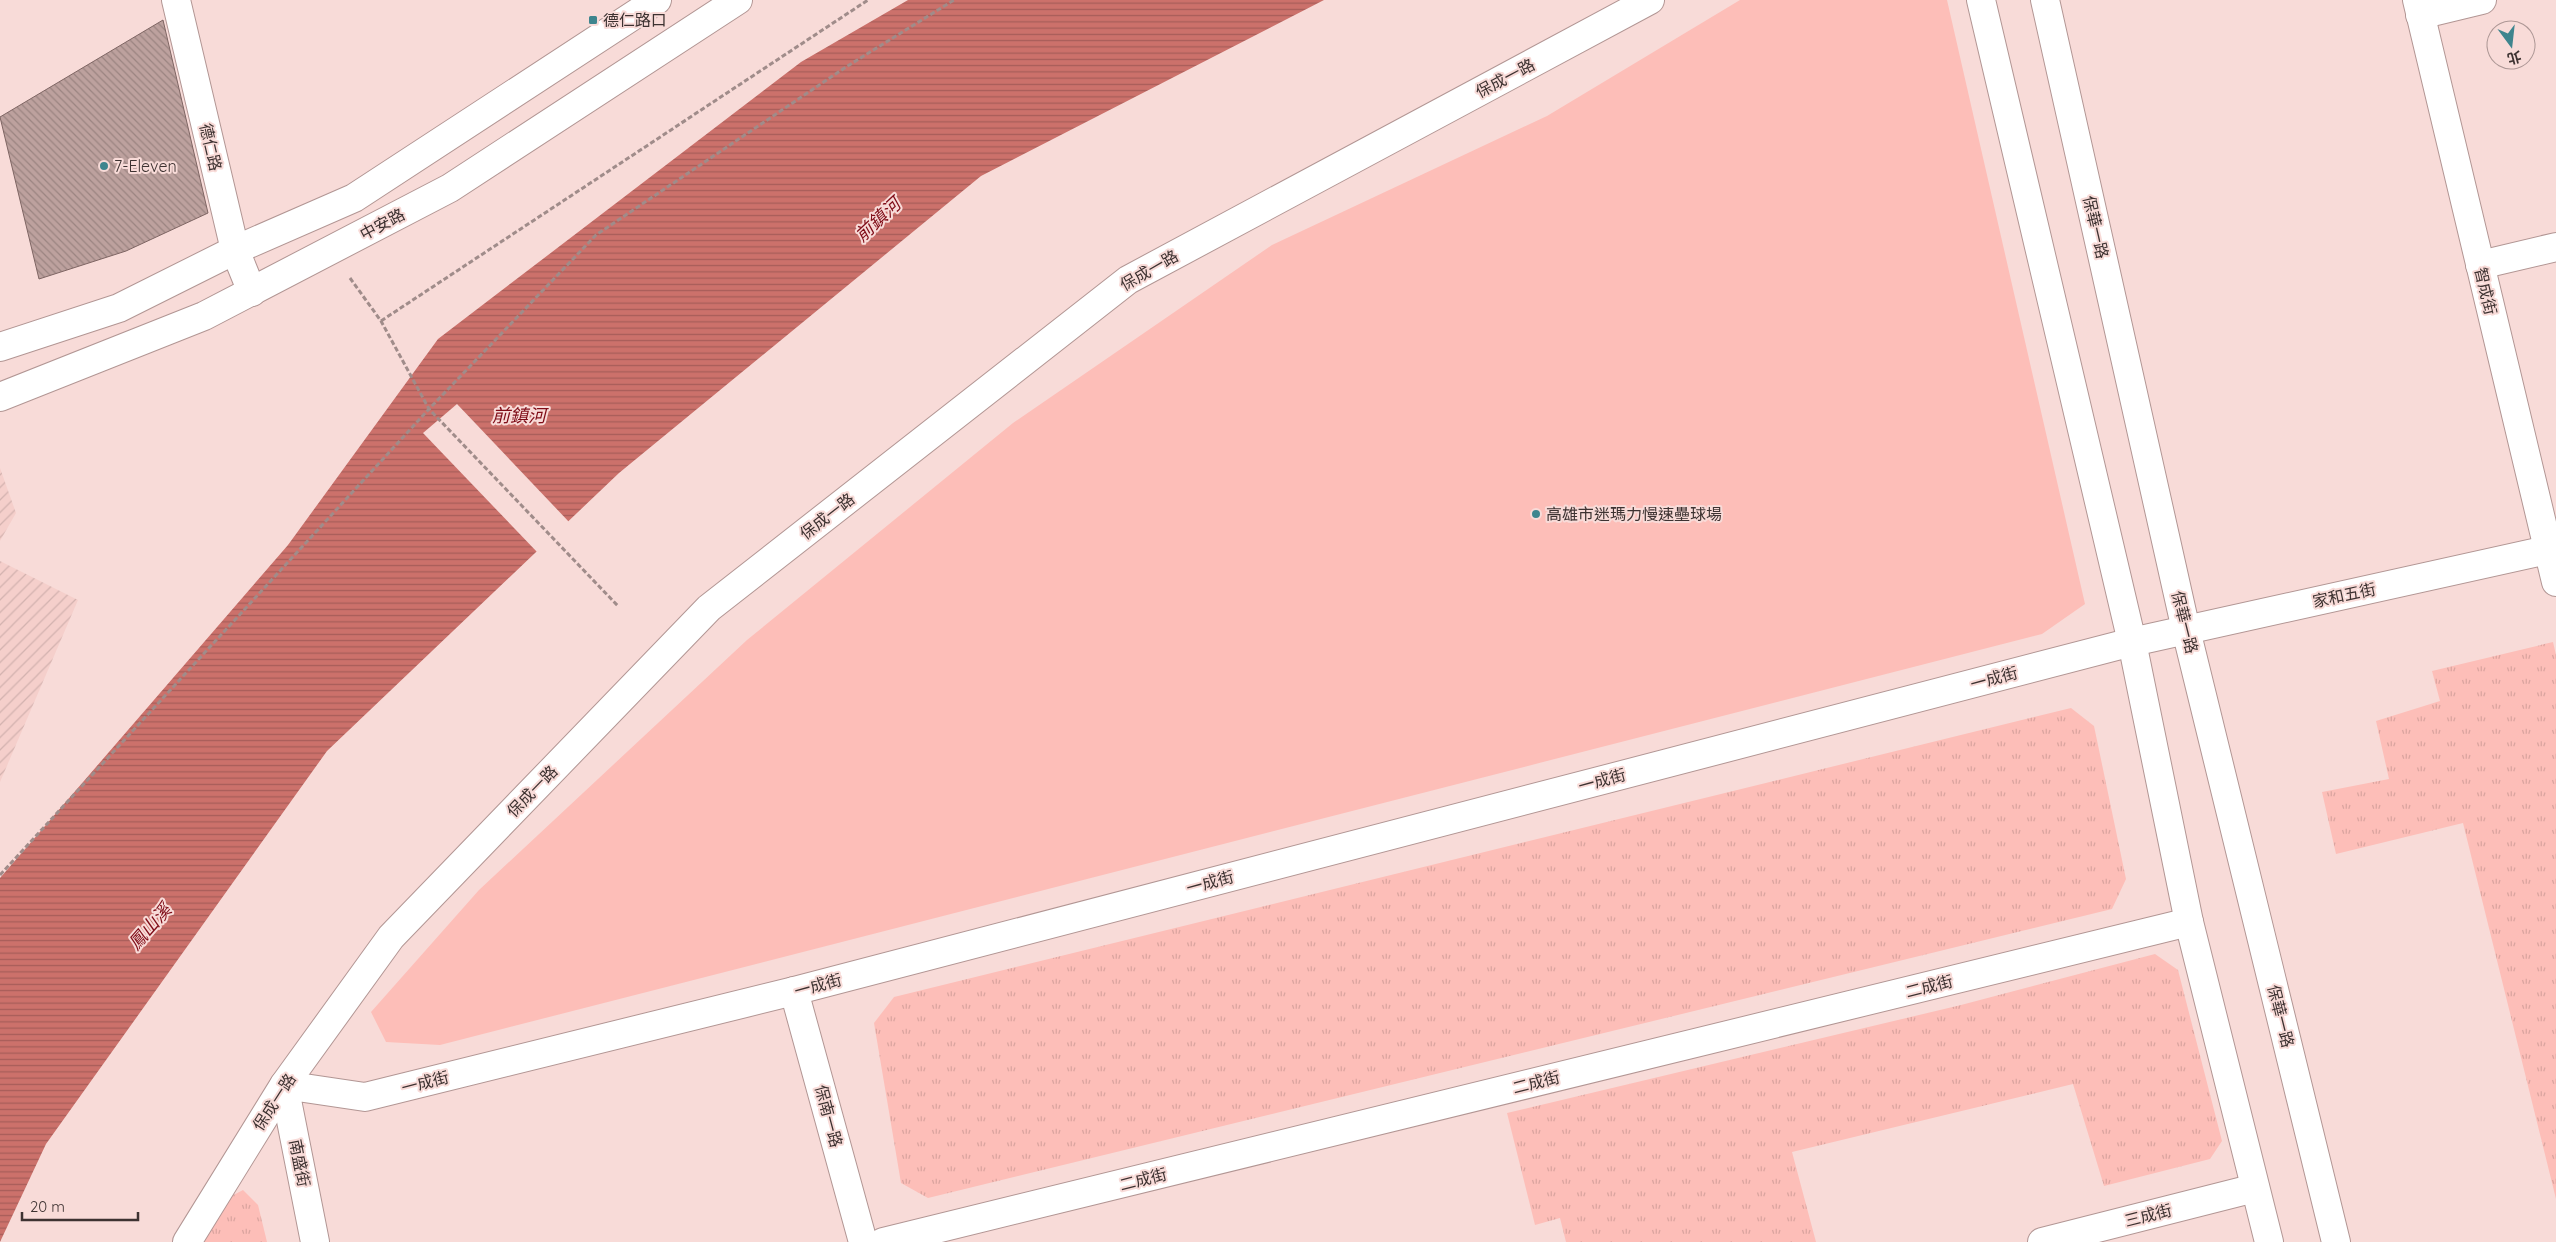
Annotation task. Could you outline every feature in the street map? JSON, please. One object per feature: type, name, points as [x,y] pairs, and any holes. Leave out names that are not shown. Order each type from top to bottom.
[{"type":"street","name":"德仁路","points":[[176,0],[235,250],[252,292]]},
{"type":"street","points":[[0,347],[118,308],[235,250],[354,198],[657,0]]},
{"type":"street","name":"中安路","points":[[0,397],[204,316],[450,188],[738,0]]},
{"type":"street","name":"保成一路","points":[[187,1242],[284,1085],[391,937],[709,608],[1128,280],[1650,0]]},
{"type":"street","points":[[1981,0],[2132,642],[2189,922],[2269,1242]]},
{"type":"street","name":"保華一路","points":[[2045,0],[2186,630],[2336,1242]]},
{"type":"street","points":[[2419,8],[2482,0]]},
{"type":"street","name":"智成街","points":[[2419,8],[2480,265],[2552,549],[2556,582]]},
{"type":"street","points":[[2480,265],[2556,247]]},
{"type":"street","name":"家和五街","points":[[2132,642],[2552,549]]},
{"type":"street","name":"一成街","points":[[284,1085],[365,1097],[794,991],[2132,642]]},
{"type":"street","name":"二成街","points":[[883,1242],[2189,922]]},
{"type":"street","name":"保南一路","points":[[794,991],[863,1242]]},
{"type":"street","name":"南盛街","points":[[284,1085],[315,1242]]},
{"type":"street","name":"三成街","points":[[2042,1242],[2255,1188]]},
{"type":"path","points":[[382,321],[868,0]]},
{"type":"path","points":[[0,875],[429,409],[596,235],[846,67],[954,0]]},
{"type":"path","points":[[330,251],[382,321],[429,409],[618,606]]},
{"type":"shaded area","points":[[0,468],[16,513],[0,541]]},
{"type":"shaded area","points":[[0,561],[78,600],[0,782]]},
{"type":"green space","points":[[1740,0],[1947,0],[2085,604],[2042,634],[440,1045],[386,1042],[371,1012],[479,890],[747,640],[1013,423],[1272,245],[1547,116]]},
{"type":"green space","points":[[2553,642],[2556,655],[2556,1199],[2463,823],[2336,854],[2322,792],[2389,779],[2376,721],[2440,701],[2432,671]]},
{"type":"green space","points":[[2071,708],[2094,726],[2126,879],[2112,909],[928,1198],[901,1183],[874,1023],[894,997]]},
{"type":"green space","points":[[2155,954],[2178,970],[2222,1141],[2210,1159],[2104,1186],[2073,1084],[1792,1152],[1816,1242],[1566,1242],[1560,1218],[1535,1225],[1507,1113],[1961,1005]]},
{"type":"green space","points":[[243,1190],[258,1205],[267,1242],[197,1242],[224,1200]]},
{"type":"water","name":"前鎮河","points":[[908,0],[1324,0],[981,176],[619,473],[327,751],[46,1144],[0,1242],[0,878],[288,545],[438,339],[801,62]]},
{"type":"pier","points":[[457,404],[570,523],[538,553],[423,433]]},
{"type":"building","name":"7-Eleven","points":[[163,20],[208,213],[126,251],[39,279],[0,117]]},
{"type":"place","name":"德仁路口","points":[[593,20]]},
{"type":"place","name":"7-Eleven","points":[[104,166]]},
{"type":"place","name":"高雄市迷瑪力慢速壘球場","points":[[1536,514]]},
{"type":"water label","name":"鳳山溪","points":[[150,927]]}]
